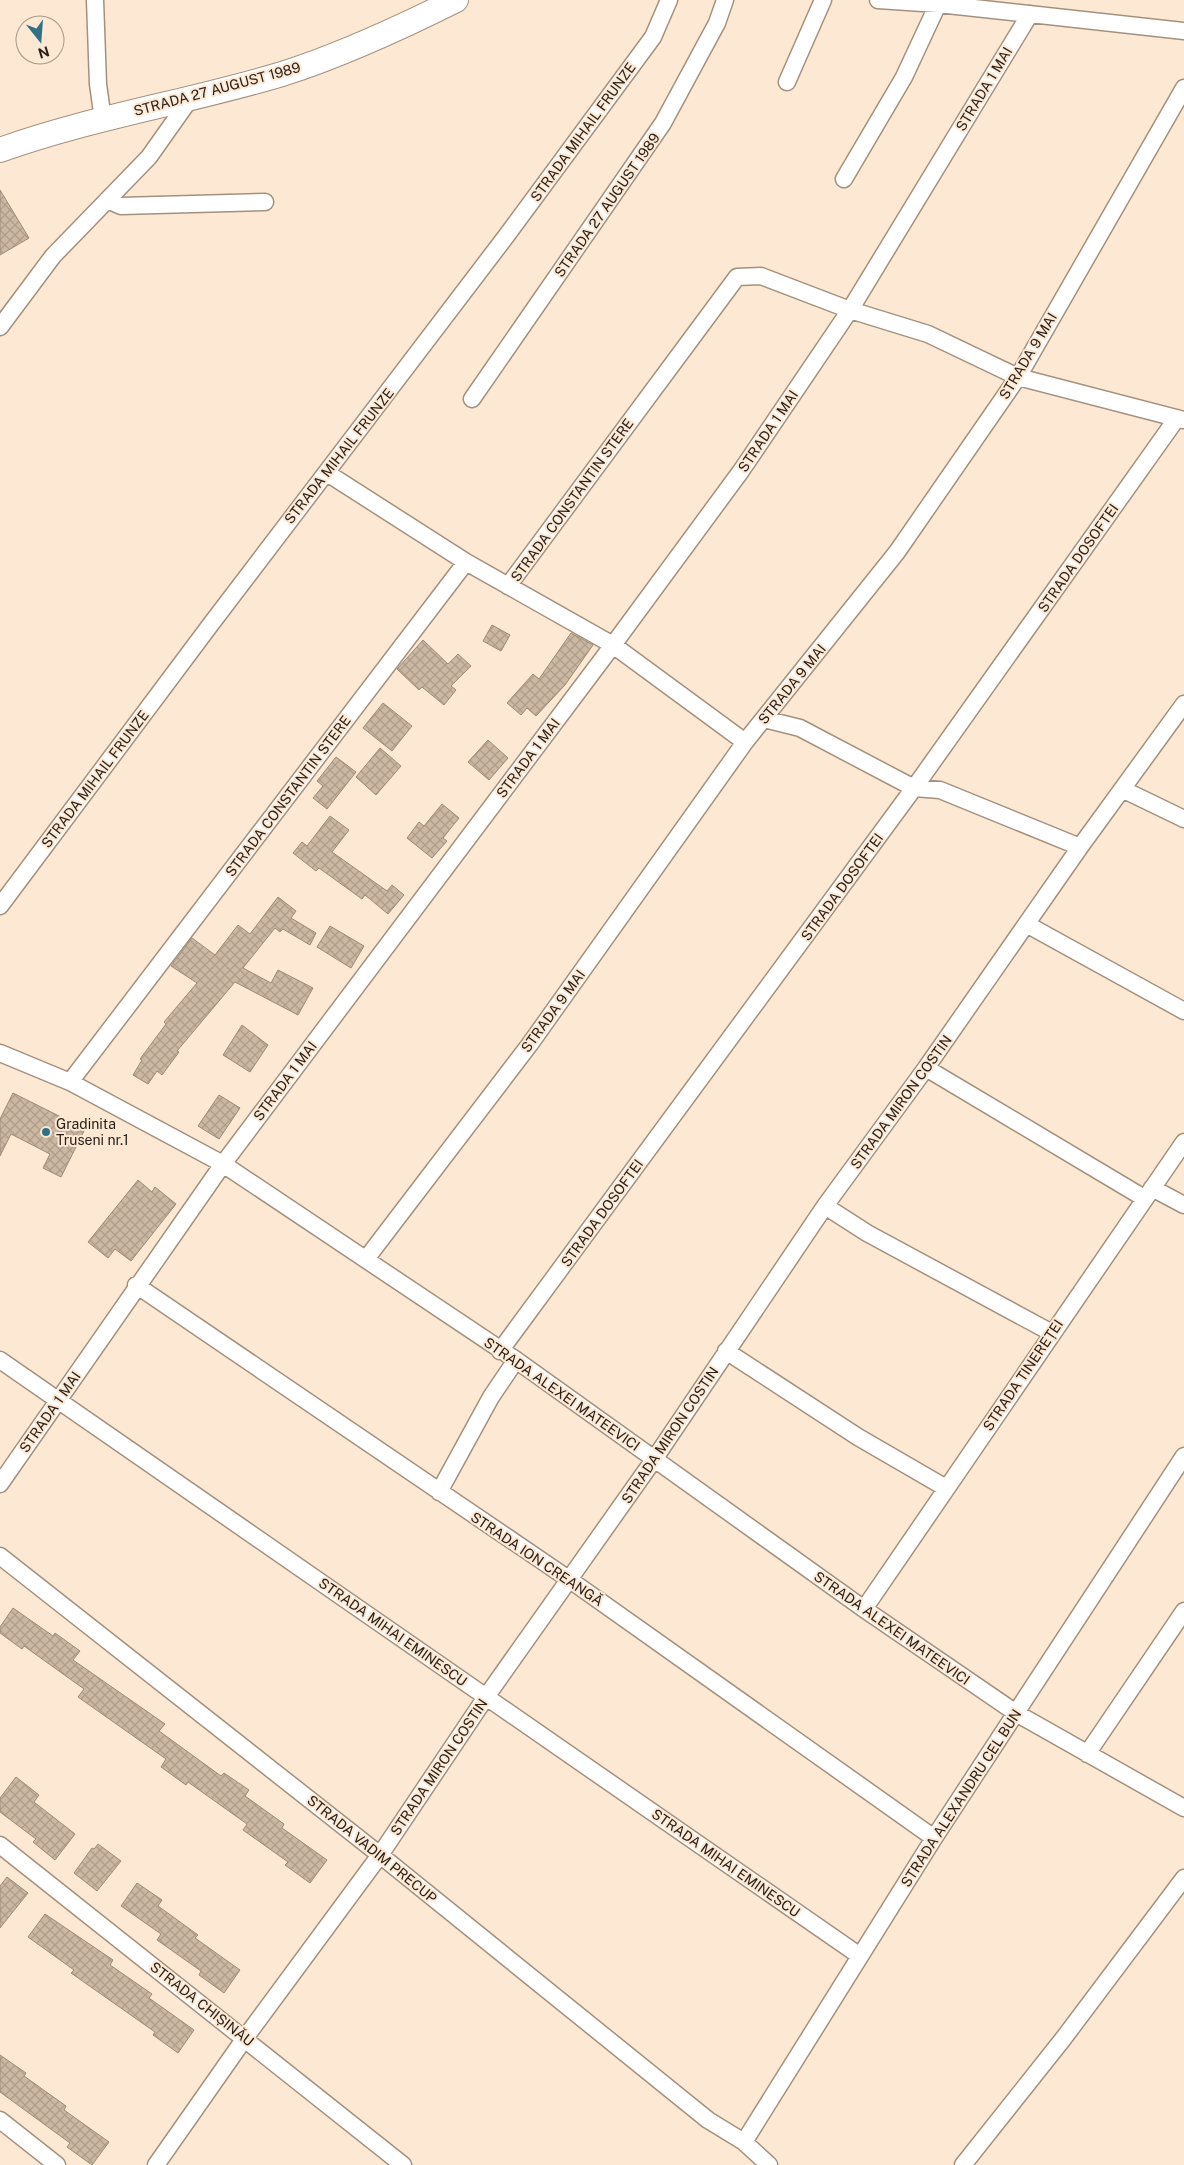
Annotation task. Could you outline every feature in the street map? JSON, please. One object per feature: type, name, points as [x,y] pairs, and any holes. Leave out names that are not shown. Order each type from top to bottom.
[{"type":"street","points":[[95,0],[98,84],[103,120]]},
{"type":"street","name":"STRADA 27 AUGUST 1989","points":[[0,150],[40,135],[190,99],[284,73],[384,35],[456,0]]},
{"type":"street","name":"STRADA MIHAIL FRUNZE","points":[[0,906],[211,624],[507,235],[653,37],[669,0]]},
{"type":"street","name":"STRADA 27 AUGUST 1989","points":[[472,399],[663,123],[717,23],[725,0]]},
{"type":"street","points":[[787,82],[823,0]]},
{"type":"street","points":[[878,0],[938,4],[1184,31]]},
{"type":"street","points":[[844,179],[904,77],[938,4]]},
{"type":"street","name":"STRADA 1 MAI","points":[[0,1484],[136,1285],[223,1164],[613,645],[741,471],[850,310],[1030,14]]},
{"type":"street","name":"STRADA 9 MAI","points":[[366,1259],[530,1044],[745,742],[897,552],[1018,377],[1184,88]]},
{"type":"street","points":[[0,327],[53,256],[149,156],[190,99]]},
{"type":"street","points":[[107,200],[120,206],[265,202]]},
{"type":"street","name":"STRADA CONSTANTIN STERE","points":[[70,1082],[466,562],[508,586],[737,277],[761,276],[850,310],[928,334],[1018,377],[1181,419]]},
{"type":"street","name":"STRADA DOSOFTEI","points":[[500,1351],[914,788],[1181,419]]},
{"type":"street","points":[[327,473],[466,562]]},
{"type":"street","points":[[508,586],[613,645],[745,742]]},
{"type":"street","name":"STRADA MIRON COSTIN","points":[[156,2165],[245,2038],[380,1855],[486,1697],[655,1458],[825,1206],[926,1068],[1028,925],[1080,847],[1124,790],[1184,704]]},
{"type":"street","points":[[764,719],[800,728],[914,788],[940,790],[1080,847]]},
{"type":"street","points":[[1124,790],[1184,819]]},
{"type":"street","points":[[1028,925],[1184,1011]]},
{"type":"street","name":"STRADA ALEXEI MATEEVICI","points":[[0,1053],[70,1082],[223,1164],[516,1360],[864,1609],[1016,1713],[1184,1808]]},
{"type":"street","points":[[926,1068],[1148,1193],[1184,1205]]},
{"type":"street","name":"STRADA TINEREȚEI","points":[[864,1609],[1184,1142]]},
{"type":"street","points":[[825,1206],[866,1232],[1052,1333]]},
{"type":"street","name":"STRADA ION CREANGĂ","points":[[136,1285],[570,1580],[934,1838]]},
{"type":"street","points":[[726,1351],[858,1436],[946,1488]]},
{"type":"street","name":"STRADA MIHAI EMINESCU","points":[[0,1360],[860,1956]]},
{"type":"street","points":[[439,1492],[491,1398],[516,1360]]},
{"type":"street","name":"STRADA ALEXANDRU CEL BUN","points":[[744,2142],[934,1838],[1184,1456]]},
{"type":"street","name":"STRADA VADIM PRECUP","points":[[0,1556],[380,1855],[708,2120],[744,2142],[769,2165]]},
{"type":"street","points":[[1087,1754],[1184,1611]]},
{"type":"street","name":"STRADA CHIȘINĂU","points":[[0,1845],[403,2165]]},
{"type":"street","points":[[963,2165],[1063,2039],[1184,1878]]},
{"type":"street","points":[[0,2120],[57,2165]]},
{"type":"building","points":[[0,190],[29,238],[0,255]]},
{"type":"building","points":[[492,625],[510,635],[501,651],[483,641]]},
{"type":"building","points":[[571,633],[593,645],[565,685],[536,716],[527,708],[521,715],[507,703],[533,674],[539,679]]},
{"type":"building","points":[[423,640],[448,664],[458,654],[471,666],[451,686],[456,690],[444,705],[422,687],[419,690],[397,669]]},
{"type":"building","points":[[383,703],[412,726],[392,751],[363,728]]},
{"type":"building","points":[[488,740],[508,758],[489,780],[468,762]]},
{"type":"building","points":[[380,748],[401,766],[376,795],[356,777]]},
{"type":"building","points":[[336,757],[356,772],[327,809],[313,798],[323,786],[317,781]]},
{"type":"building","points":[[442,804],[459,818],[443,838],[447,841],[432,858],[407,838],[419,822],[424,826]]},
{"type":"building","points":[[330,816],[349,830],[332,852],[387,891],[392,885],[404,895],[388,914],[365,895],[362,899],[319,868],[316,871],[293,853],[302,842],[307,846]]},
{"type":"building","points":[[278,897],[296,911],[291,918],[316,933],[310,945],[283,929],[280,932],[275,928],[243,968],[271,983],[278,970],[313,988],[298,1015],[235,982],[177,1051],[179,1052],[162,1075],[157,1071],[148,1084],[133,1075],[142,1060],[140,1059],[166,1024],[164,1022],[197,983],[171,966],[192,938],[215,955],[238,925],[250,934]]},
{"type":"building","points":[[330,926],[364,946],[351,968],[317,947]]},
{"type":"building","points":[[242,1025],[268,1045],[250,1072],[223,1055]]},
{"type":"building","points":[[13,1093],[85,1129],[61,1177],[43,1168],[50,1154],[11,1134],[0,1156],[0,1119]]},
{"type":"building","points":[[219,1095],[240,1108],[219,1139],[198,1126]]},
{"type":"building","points":[[138,1180],[152,1192],[155,1187],[176,1204],[131,1261],[115,1249],[108,1258],[88,1242]]},
{"type":"building","points":[[13,1608],[53,1636],[55,1633],[80,1651],[73,1660],[165,1724],[159,1731],[221,1776],[224,1773],[249,1790],[245,1796],[284,1824],[282,1828],[327,1860],[310,1883],[285,1865],[288,1862],[243,1830],[247,1824],[188,1782],[186,1785],[161,1767],[166,1759],[78,1697],[84,1689],[24,1646],[22,1649],[0,1633],[0,1627]]},
{"type":"building","points":[[16,1777],[39,1795],[34,1802],[75,1834],[55,1860],[33,1842],[36,1839],[0,1812],[0,1798]]},
{"type":"building","points":[[98,1844],[121,1861],[97,1891],[74,1873],[92,1848],[94,1849]]},
{"type":"building","points":[[7,1877],[28,1893],[0,1928],[0,1886]]},
{"type":"building","points":[[137,1883],[162,1900],[158,1906],[198,1935],[195,1938],[240,1970],[224,1993],[199,1975],[201,1971],[157,1940],[161,1934],[121,1906]]},
{"type":"building","points":[[45,1914],[113,1960],[110,1965],[152,1994],[149,1998],[194,2030],[178,2053],[153,2035],[155,2032],[71,1973],[74,1970],[28,1937]]},
{"type":"building","points":[[0,2055],[26,2073],[24,2076],[66,2106],[64,2110],[109,2142],[92,2165],[67,2147],[70,2143],[0,2092]]},
{"type":"place","name":"Gradinita Truseni nr.1","points":[[46,1132]]}]
